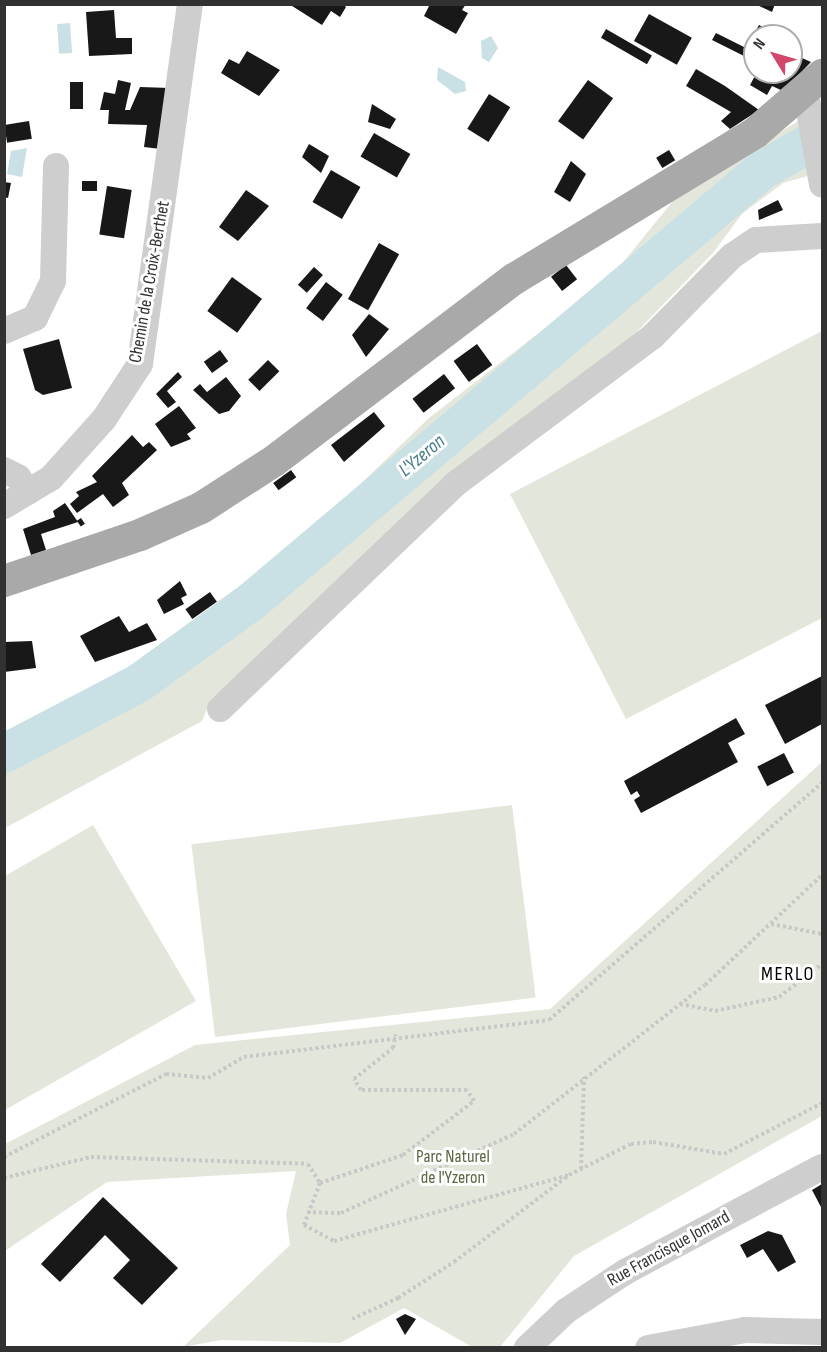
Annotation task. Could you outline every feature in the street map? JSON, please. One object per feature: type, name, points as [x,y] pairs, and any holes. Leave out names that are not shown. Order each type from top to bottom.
[{"type":"main road","points":[[4,581],[140,535],[201,508],[274,461],[514,279],[755,133],[813,94]]},
{"type":"street","name":"Chemin de la Croix-Berthet","points":[[4,506],[51,478],[104,419],[140,363],[190,4]]},
{"type":"street","points":[[813,94],[821,181]]},
{"type":"street","points":[[4,331],[35,318],[53,281],[56,166]]},
{"type":"street","points":[[220,709],[454,485],[645,343],[732,256],[756,240],[822,236]]},
{"type":"street","points":[[4,470],[28,492]]},
{"type":"street","name":"Rue Francisque Jomard","points":[[527,1347],[606,1283],[822,1167]]},
{"type":"street","points":[[648,1347],[684,1343],[745,1330],[822,1332]]},
{"type":"path","points":[[4,1157],[166,1074],[208,1078],[244,1057],[396,1034],[549,1020],[822,783]]},
{"type":"path","points":[[307,1212],[341,1213],[514,1134],[679,1004],[771,924],[822,874]]},
{"type":"path","points":[[771,924],[822,934]]},
{"type":"path","points":[[679,1004],[715,1011],[779,997],[822,964]]},
{"type":"path","points":[[396,1034],[393,1048],[354,1079],[361,1090],[466,1089],[474,1101],[403,1155],[320,1183],[307,1212],[304,1226],[334,1241],[569,1175]]},
{"type":"path","points":[[581,1169],[584,1077]]},
{"type":"path","points":[[352,1319],[398,1298],[454,1262],[569,1175],[631,1144],[653,1142],[724,1154],[822,1103]]},
{"type":"path","points":[[4,1178],[92,1156],[290,1161],[308,1164],[320,1183]]},
{"type":"green space","points":[[808,115],[818,173],[783,183],[742,214],[713,253],[599,371],[211,699],[202,721],[5,828],[5,741],[180,638],[318,525],[429,418],[611,277],[678,195]]},
{"type":"green space","points":[[822,331],[822,618],[626,719],[510,494]]},
{"type":"green space","name":"Parc Naturel de l'Yzeron","points":[[822,762],[822,1116],[574,1256],[500,1347],[472,1347],[404,1308],[340,1343],[221,1340],[183,1347],[290,1245],[286,1214],[296,1171],[107,1182],[5,1251],[5,1144],[195,1045],[550,1009]]},
{"type":"green space","points":[[512,805],[536,998],[215,1037],[191,844]]},
{"type":"green space","points":[[93,825],[196,1001],[5,1110],[5,876]]},
{"type":"water","points":[[70,23],[72,53],[59,54],[57,24]]},
{"type":"water","points":[[491,36],[498,48],[489,62],[482,58],[481,41]]},
{"type":"water","points":[[438,67],[465,82],[466,91],[455,94],[437,80]]},
{"type":"water","points":[[27,148],[22,177],[7,174],[11,151]]},
{"type":"building","points":[[289,4],[343,4],[346,7],[340,17],[331,11],[322,25]]},
{"type":"building","points":[[430,4],[466,4],[462,10],[468,13],[456,34],[424,16]]},
{"type":"building","points":[[755,4],[775,4],[772,12]]},
{"type":"building","points":[[114,10],[116,38],[132,38],[132,54],[89,56],[86,12]]},
{"type":"building","points":[[649,14],[692,38],[677,65],[634,41]]},
{"type":"building","points":[[606,29],[652,56],[647,64],[601,38]]},
{"type":"building","points":[[716,33],[743,46],[743,56],[712,40]]},
{"type":"building","points":[[247,51],[280,70],[259,96],[221,73],[229,59],[239,64]]},
{"type":"building","points":[[803,58],[811,62],[803,70]]},
{"type":"building","points":[[696,69],[759,110],[730,129],[721,121],[731,112],[686,86]]},
{"type":"building","points":[[118,80],[131,83],[125,110],[130,110],[140,87],[170,88],[161,149],[144,147],[147,125],[108,124],[109,110],[100,110],[104,92],[115,94]]},
{"type":"building","points":[[588,80],[613,98],[583,139],[558,121]]},
{"type":"building","points":[[70,82],[83,82],[83,109],[70,109]]},
{"type":"building","points":[[790,84],[783,91],[772,86],[767,95],[750,85]]},
{"type":"building","points":[[489,94],[510,107],[488,142],[467,129]]},
{"type":"building","points":[[372,104],[396,119],[390,129],[368,122]]},
{"type":"building","points":[[29,121],[32,139],[7,143],[4,125]]},
{"type":"building","points":[[374,133],[410,154],[397,177],[360,156]]},
{"type":"building","points":[[309,144],[329,156],[321,173],[302,157]]},
{"type":"building","points":[[669,150],[675,160],[662,168],[656,158]]},
{"type":"building","points":[[571,161],[586,174],[570,202],[554,192]]},
{"type":"building","points":[[331,170],[360,187],[342,219],[312,202]]},
{"type":"building","points":[[82,181],[97,181],[97,191],[82,191]]},
{"type":"building","points":[[4,182],[11,183],[8,198],[4,197]]},
{"type":"building","points":[[107,186],[132,190],[124,238],[99,234]]},
{"type":"building","points":[[246,190],[269,206],[238,241],[219,227]]},
{"type":"building","points":[[778,200],[783,210],[759,220],[758,210]]},
{"type":"building","points":[[379,243],[399,254],[368,310],[348,299]]},
{"type":"building","points":[[566,265],[577,279],[562,291],[551,277]]},
{"type":"building","points":[[314,267],[323,275],[307,293],[298,285]]},
{"type":"building","points":[[232,277],[262,299],[237,333],[207,311]]},
{"type":"building","points":[[326,282],[343,295],[323,321],[306,308]]},
{"type":"building","points":[[369,314],[389,329],[366,357],[352,335]]},
{"type":"building","points":[[59,339],[72,388],[43,395],[35,390],[23,349]]},
{"type":"building","points":[[477,344],[492,365],[469,382],[454,361]]},
{"type":"building","points":[[220,350],[228,361],[212,373],[204,362]]},
{"type":"building","points":[[268,360],[279,371],[260,391],[248,380]]},
{"type":"building","points":[[178,372],[182,377],[167,391],[176,402],[168,408],[156,394]]},
{"type":"building","points":[[444,374],[455,388],[424,413],[412,399]]},
{"type":"building","points":[[226,377],[241,396],[229,411],[219,414],[193,390],[200,384],[207,392]]},
{"type":"building","points":[[179,406],[196,428],[187,434],[191,439],[171,447],[155,424]]},
{"type":"building","points":[[374,412],[385,426],[344,462],[331,445]]},
{"type":"building","points":[[132,435],[143,447],[149,442],[157,450],[122,483],[129,495],[113,507],[103,494],[77,513],[70,504],[79,496],[76,492],[97,482],[92,476]]},
{"type":"building","points":[[291,470],[296,477],[278,490],[273,483]]},
{"type":"building","points":[[65,503],[78,522],[41,534],[46,550],[31,555],[23,529],[55,517],[53,511]]},
{"type":"building","points":[[81,518],[85,524],[81,527],[77,521]]},
{"type":"building","points":[[180,581],[187,595],[181,598],[184,604],[164,614],[157,600]]},
{"type":"building","points":[[210,592],[217,602],[192,619],[185,609]]},
{"type":"building","points":[[119,616],[129,632],[147,623],[157,640],[95,662],[80,636]]},
{"type":"building","points":[[32,641],[36,668],[4,672],[4,642]]},
{"type":"building","points":[[822,676],[822,724],[785,744],[765,705]]},
{"type":"building","points":[[736,718],[745,734],[728,743],[738,762],[641,813],[634,800],[640,796],[637,791],[631,795],[624,781]]},
{"type":"building","points":[[784,753],[794,773],[767,786],[757,767]]},
{"type":"building","points":[[822,1184],[822,1209],[812,1190]]},
{"type":"building","points":[[103,1197],[178,1268],[142,1305],[113,1278],[130,1260],[105,1235],[60,1282],[41,1264]]},
{"type":"building","points":[[768,1231],[782,1235],[796,1262],[778,1272],[763,1249],[747,1258],[740,1245]]},
{"type":"building","points":[[405,1314],[416,1319],[405,1335],[396,1319]]},
{"type":"waterway","name":"L'Yzeron","points":[[4,753],[138,683],[251,601],[760,171],[822,135]]},
{"type":"district","name":"MERLO","points":[[788,974]]}]
